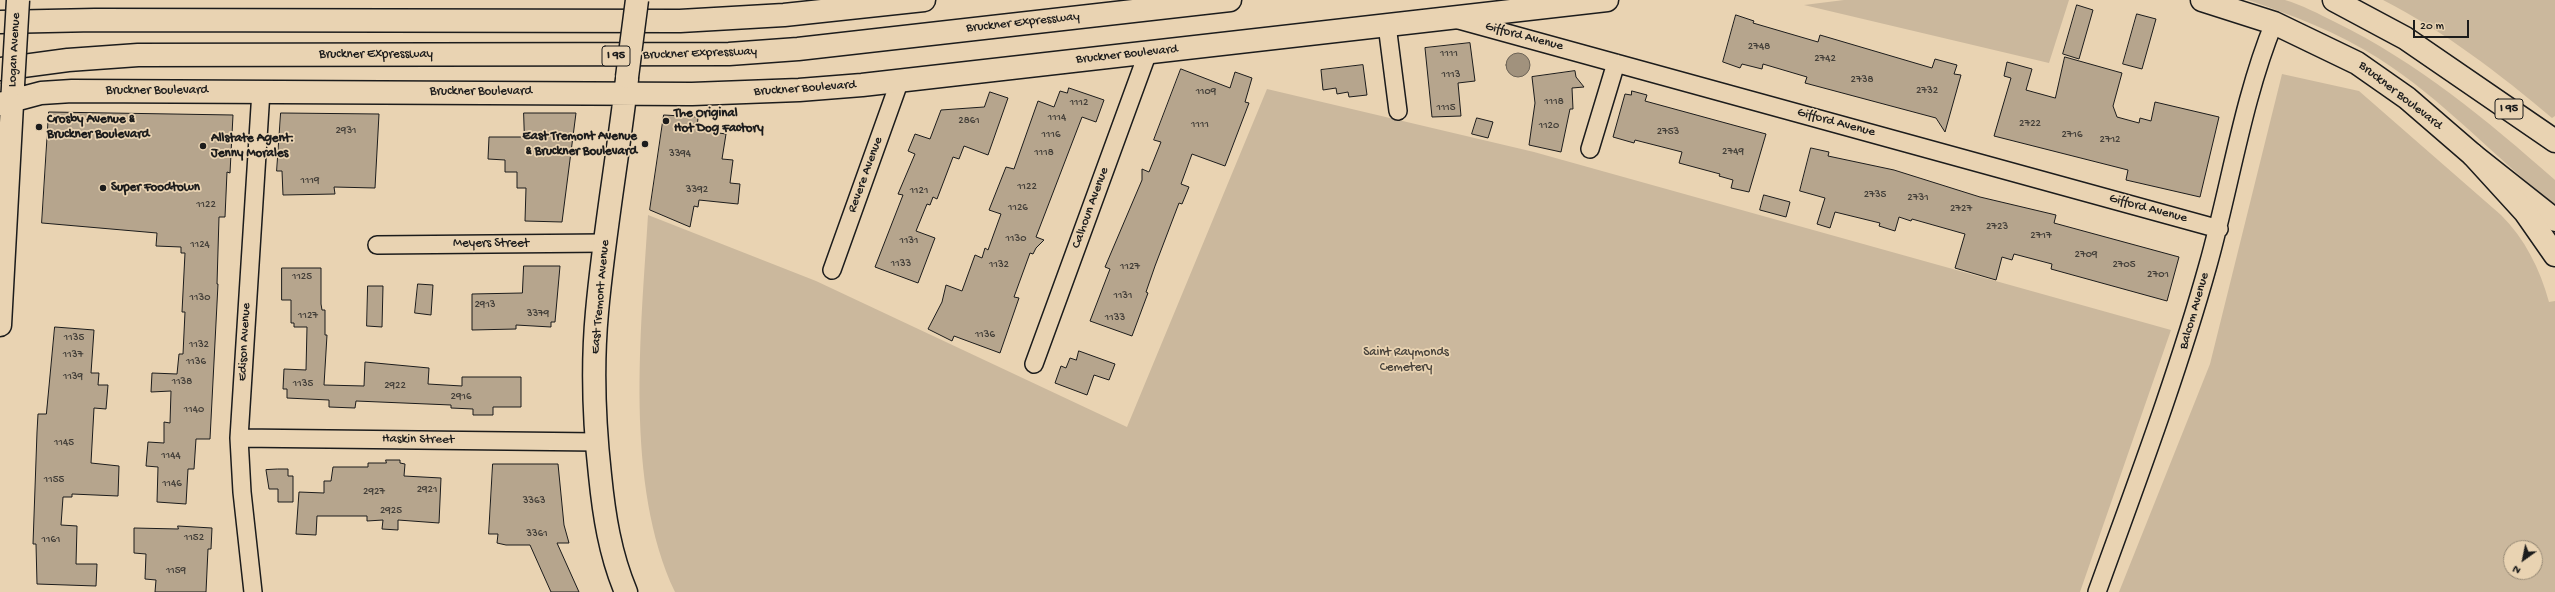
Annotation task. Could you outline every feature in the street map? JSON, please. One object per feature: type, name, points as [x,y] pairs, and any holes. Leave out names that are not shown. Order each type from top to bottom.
[{"type":"main road","name":"Logan Avenue","points":[[0,325],[6,90],[18,0]]},
{"type":"main road","name":"East Tremont Avenue","points":[[626,592],[617,568],[606,524],[597,442],[596,325],[605,243],[637,0]]},
{"type":"main road","points":[[0,22],[75,20],[680,21],[784,15],[924,0]]},
{"type":"main road","name":"Bruckner Expressway","points":[[6,90],[68,60],[138,55],[626,56],[729,54],[798,49],[1230,0]]},
{"type":"main road","name":"Bruckner Boulevard","points":[[6,90],[41,93],[72,91],[261,91],[626,85],[736,94],[835,88],[1607,0]]},
{"type":"main road","name":"Bruckner Boulevard","points":[[2202,0],[2274,23],[2341,53],[2372,72],[2407,98],[2473,155],[2555,220]]},
{"type":"main road","name":"I 95","points":[[2334,0],[2376,20],[2463,76],[2555,141]]},
{"type":"main road","points":[[2463,76],[2555,154]]},
{"type":"main road","points":[[2473,155],[2525,212],[2555,255]]},
{"type":"street","name":"Gifford Avenue","points":[[1453,18],[2218,229]]},
{"type":"street","name":"Balcom Avenue","points":[[2097,592],[2185,347],[2218,229],[2257,69],[2274,23]]},
{"type":"street","points":[[1387,25],[1398,111]]},
{"type":"street","name":"Calhoun Avenue","points":[[1034,364],[1148,52]]},
{"type":"street","points":[[1590,149],[1616,63]]},
{"type":"street","name":"Revere Avenue","points":[[832,270],[900,80]]},
{"type":"street","name":"Edison Avenue","points":[[253,592],[242,492],[239,438],[261,91]]},
{"type":"street","name":"Meyers Street","points":[[377,245],[605,243]]},
{"type":"street","name":"Haskin Street","points":[[239,438],[597,442]]},
{"type":"green space","points":[[1844,0],[2069,0],[2049,63],[1804,5]]},
{"type":"green space","points":[[2248,0],[2285,0],[2304,7],[2365,38],[2423,74],[2477,114],[2555,180],[2555,205],[2511,168],[2447,110],[2402,74],[2347,40],[2315,25]]},
{"type":"green space","points":[[2383,0],[2555,0],[2555,116],[2552,118],[2512,85],[2450,39]]},
{"type":"green space","points":[[2282,74],[2359,91],[2510,224],[2531,255],[2549,302],[2555,301],[2555,592],[2119,592],[2210,364]]},
{"type":"green space","name":"Saint Raymonds Cemetery","points":[[1267,89],[1534,152],[2171,330],[2080,592],[675,592],[659,550],[648,504],[642,456],[640,357],[648,215],[816,281],[1127,427]]},
{"type":"shaded area","points":[[1518,53],[1526,57],[1530,65],[1526,73],[1518,77],[1510,73],[1506,65],[1510,57]]},
{"type":"building","points":[[2077,5],[2093,10],[2079,59],[2063,54]]},
{"type":"building","points":[[2137,14],[2156,19],[2142,69],[2123,64]]},
{"type":"building","points":[[1736,15],[1754,21],[1753,23],[1818,42],[1820,35],[1932,68],[1935,59],[1957,65],[1954,74],[1961,75],[1945,132],[1936,118],[1805,83],[1807,77],[1763,64],[1762,69],[1742,64],[1740,68],[1723,62]]},
{"type":"building","points":[[1470,43],[1475,81],[1458,83],[1461,116],[1432,117],[1425,48]]},
{"type":"building","points":[[2065,57],[2122,73],[2113,106],[2117,117],[2139,123],[2140,118],[2151,121],[2155,102],[2219,117],[2200,197],[2126,180],[2128,170],[1994,136],[2011,78],[2004,76],[2007,62],[2032,69],[2026,90],[2055,98]]},
{"type":"building","points":[[1363,65],[1367,95],[1349,97],[1348,92],[1337,94],[1336,88],[1323,90],[1321,70]]},
{"type":"building","points":[[1181,69],[1230,88],[1235,72],[1252,78],[1245,102],[1249,103],[1225,166],[1192,154],[1181,184],[1189,187],[1182,204],[1179,203],[1155,266],[1146,292],[1148,293],[1132,336],[1090,321],[1110,269],[1105,267],[1142,180],[1142,169],[1149,172],[1161,142],[1154,140]]},
{"type":"building","points":[[1575,71],[1576,77],[1584,87],[1572,88],[1573,109],[1570,109],[1561,152],[1529,145],[1535,103],[1532,77]]},
{"type":"building","points":[[1069,88],[1104,100],[1096,122],[1082,117],[1036,237],[1044,240],[1036,248],[1033,254],[1030,253],[1014,297],[1019,298],[1000,353],[954,336],[952,341],[928,329],[942,302],[946,285],[962,291],[975,255],[982,258],[985,248],[988,250],[1001,214],[989,210],[1006,167],[1014,169],[1038,101],[1054,107],[1060,91],[1067,93]]},
{"type":"building","points":[[1632,91],[1647,95],[1645,101],[1766,134],[1749,192],[1731,188],[1733,180],[1719,176],[1720,174],[1679,163],[1682,152],[1635,140],[1634,143],[1613,137],[1625,94],[1631,95]]},
{"type":"building","points":[[990,92],[1008,98],[988,155],[964,146],[959,159],[953,157],[937,199],[933,197],[930,205],[927,204],[916,231],[935,238],[918,283],[875,267],[903,195],[898,194],[915,154],[908,151],[915,134],[930,139],[941,110],[984,107]]},
{"type":"building","points":[[49,112],[233,115],[230,173],[227,172],[225,217],[219,217],[218,284],[210,439],[196,439],[194,469],[188,469],[186,504],[157,502],[158,467],[146,466],[148,442],[164,443],[164,422],[170,423],[171,391],[151,392],[152,373],[177,374],[179,354],[183,354],[185,312],[182,312],[185,253],[181,253],[181,247],[156,246],[157,233],[42,223]]},
{"type":"building","points":[[281,113],[379,114],[375,188],[334,187],[335,194],[283,195],[282,171],[277,171]]},
{"type":"building","points":[[524,113],[576,113],[562,222],[525,221],[526,188],[517,188],[517,172],[505,172],[505,160],[488,159],[489,137],[524,137]]},
{"type":"building","points":[[664,115],[698,117],[697,130],[726,134],[722,159],[733,160],[730,183],[740,184],[738,204],[699,200],[698,207],[694,206],[690,227],[650,210]]},
{"type":"building","points":[[1477,118],[1493,122],[1488,138],[1472,134]]},
{"type":"building","points":[[1811,148],[1829,152],[1828,156],[1894,170],[1980,197],[2056,215],[2054,223],[2179,257],[2167,301],[2051,269],[2052,264],[2014,254],[2012,260],[2002,257],[1996,280],[1955,268],[1965,234],[1912,219],[1911,221],[1899,217],[1895,231],[1879,226],[1880,223],[1835,212],[1830,228],[1817,224],[1825,198],[1800,191]]},
{"type":"building","points":[[1764,195],[1790,202],[1786,217],[1760,210]]},
{"type":"building","points":[[524,266],[560,266],[555,322],[551,322],[551,327],[516,325],[516,329],[472,330],[472,294],[522,293]]},
{"type":"building","points":[[282,268],[321,268],[321,304],[322,310],[325,310],[325,335],[327,335],[324,385],[364,386],[365,362],[429,368],[428,384],[462,386],[462,377],[521,377],[521,407],[493,407],[493,415],[473,415],[473,409],[451,408],[451,405],[356,401],[355,408],[329,407],[329,400],[287,398],[287,389],[283,389],[284,369],[306,370],[307,327],[294,327],[294,323],[291,323],[291,300],[282,300]]},
{"type":"building","points":[[418,284],[433,285],[431,315],[415,313]]},
{"type":"building","points":[[368,286],[383,286],[382,327],[367,326]]},
{"type":"building","points":[[55,327],[94,330],[91,373],[99,373],[98,385],[108,385],[106,409],[94,408],[91,463],[119,466],[118,496],[72,494],[72,497],[63,497],[61,525],[77,526],[76,564],[97,564],[96,586],[37,584],[36,544],[33,544],[38,414],[46,414]]},
{"type":"building","points":[[1079,351],[1115,364],[1109,380],[1094,375],[1087,395],[1055,383],[1061,366],[1066,368],[1070,358],[1076,360]]},
{"type":"building","points":[[386,460],[400,460],[400,463],[405,464],[404,476],[441,478],[439,523],[398,520],[398,530],[382,529],[383,520],[367,521],[367,516],[317,516],[316,535],[296,534],[299,492],[324,493],[324,481],[331,481],[333,467],[368,467],[368,463],[386,463]]},
{"type":"building","points":[[493,464],[558,464],[564,525],[569,543],[557,543],[579,592],[551,592],[530,545],[506,545],[497,543],[498,534],[489,534]]},
{"type":"building","points":[[288,469],[288,476],[293,476],[293,502],[278,502],[278,489],[269,489],[266,470]]},
{"type":"building","points":[[178,526],[212,528],[211,549],[208,549],[206,592],[155,592],[156,580],[145,579],[146,554],[134,553],[134,528],[178,529]]},
{"type":"place","name":"The Original Hot Dog Factory","points":[[666,121]]},
{"type":"place","name":"Crosby Avenue & Bruckner Boulevard","points":[[39,127]]},
{"type":"place","name":"East Tremont Avenue & Bruckner Boulevard","points":[[645,144]]},
{"type":"place","name":"Allstate Agent: Jenny Morales","points":[[203,146]]},
{"type":"place","name":"Super Foodtown","points":[[103,188]]}]
